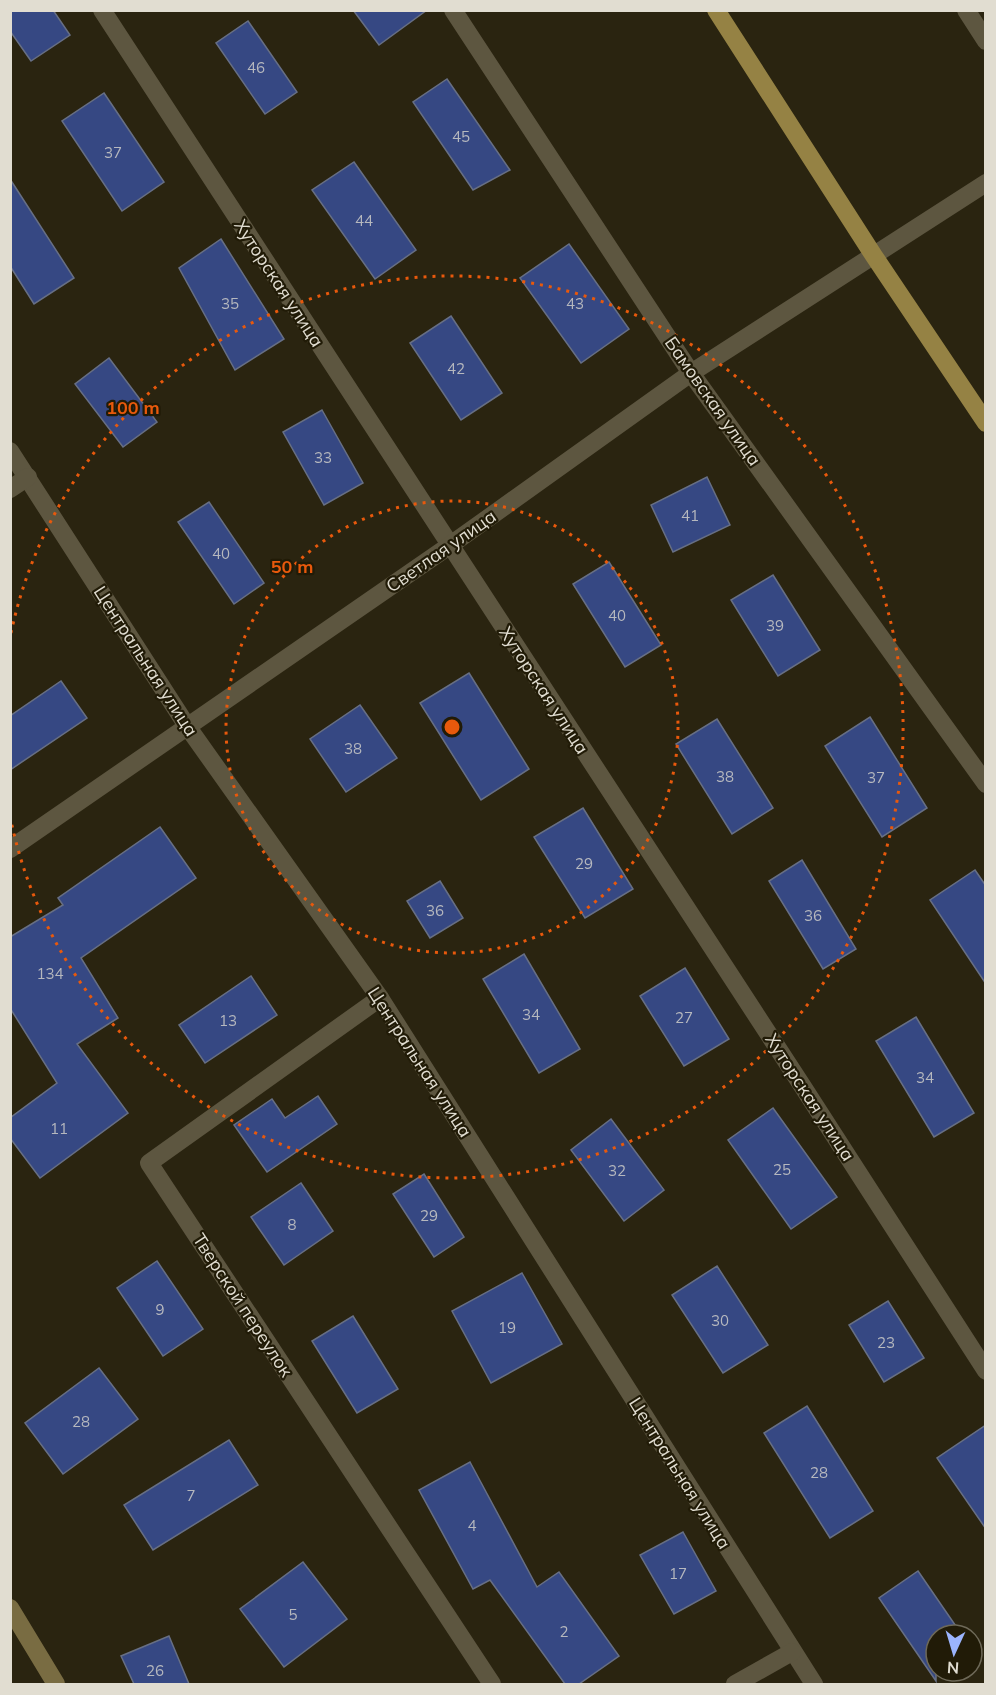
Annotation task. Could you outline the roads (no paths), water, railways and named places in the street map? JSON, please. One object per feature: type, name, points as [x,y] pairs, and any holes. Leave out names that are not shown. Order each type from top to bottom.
[{"type":"main road","points":[[716,10],[874,256],[986,423]]},
{"type":"street","name":"Хуторская улица","points":[[102,10],[986,1371]]},
{"type":"street","name":"Бамовская улица","points":[[453,10],[691,373],[986,784]]},
{"type":"street","points":[[966,10],[986,41]]},
{"type":"street","name":"Светлая улица","points":[[10,849],[449,546],[691,373],[986,183]]},
{"type":"street","name":"Центральная улица","points":[[10,451],[187,726],[380,998],[814,1684]]},
{"type":"street","points":[[10,489],[28,477]]},
{"type":"street","name":"Тверской переулок","points":[[380,998],[149,1163],[492,1684]]},
{"type":"street","points":[[10,1608],[56,1684]]},
{"type":"street","points":[[735,1684],[792,1652]]}]
